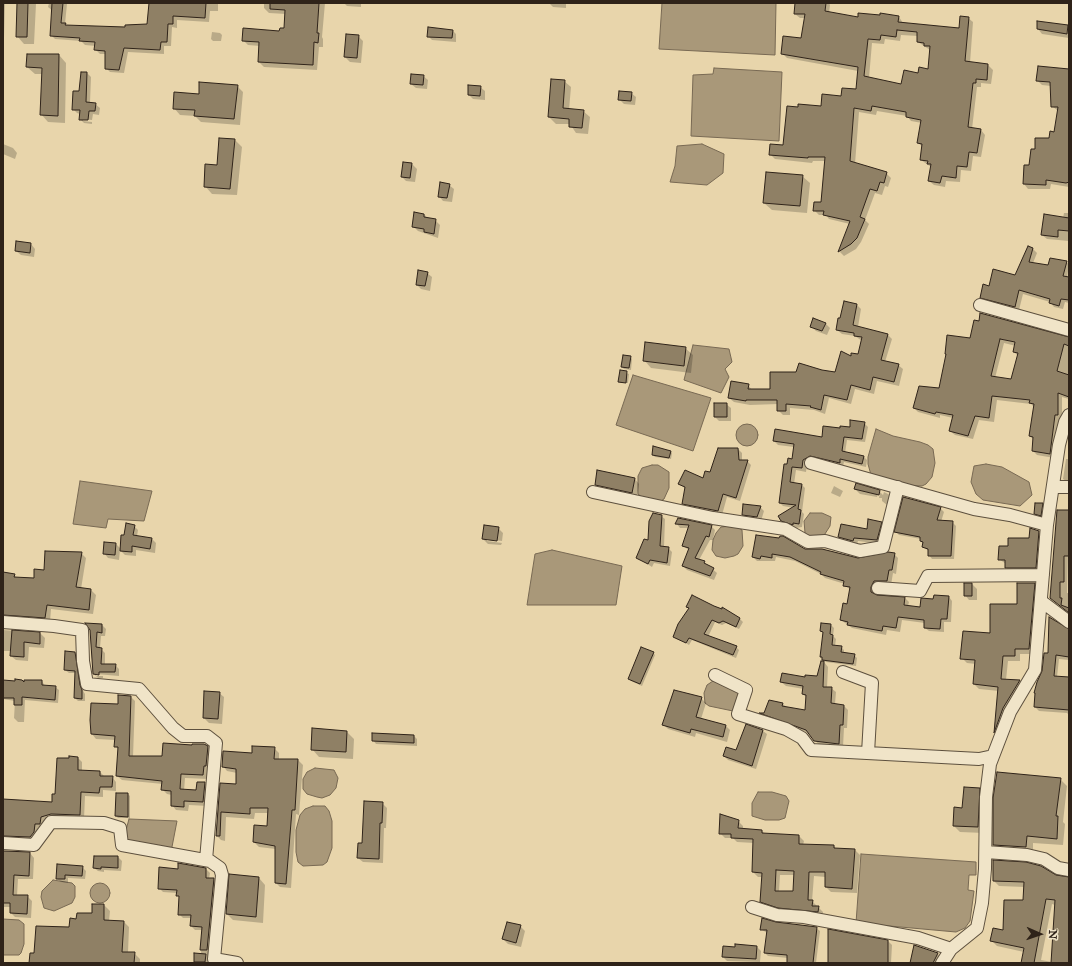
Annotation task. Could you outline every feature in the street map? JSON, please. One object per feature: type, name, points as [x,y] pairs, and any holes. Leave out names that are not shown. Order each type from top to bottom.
[{"type":"street","points":[[980,305],[1069,330]]},
{"type":"street","points":[[942,963],[952,949],[977,928],[982,903],[986,852],[986,797],[990,764],[1010,712],[1035,670],[1047,525],[1060,445],[1065,422],[1069,415]]},
{"type":"street","points":[[811,463],[974,509],[1010,515],[1047,525]]},
{"type":"street","points":[[593,492],[713,518],[785,529],[808,542],[825,541],[860,551],[883,547],[898,487]]},
{"type":"street","points":[[1053,487],[1069,488]]},
{"type":"street","points":[[878,588],[920,591],[928,576],[1043,575]]},
{"type":"street","points":[[1041,601],[1069,622]]},
{"type":"street","points":[[3,622],[82,630],[83,661],[87,684],[139,690],[173,728],[183,736],[207,736],[216,743],[206,860]]},
{"type":"street","points":[[843,672],[872,683],[868,753]]},
{"type":"street","points":[[714,674],[746,690],[738,714],[786,729],[802,738],[811,750],[979,760],[994,756]]},
{"type":"street","points":[[3,844],[34,846],[51,822],[104,823],[120,828],[122,845],[206,860],[220,868],[222,875],[214,959],[237,963]]},
{"type":"street","points":[[986,852],[1027,855],[1044,860],[1058,868],[1069,870]]},
{"type":"street","points":[[752,906],[777,915],[804,917],[918,938],[952,949]]},
{"type":"shaded area","points":[[662,3],[776,3],[775,55],[659,49]]},
{"type":"shaded area","points":[[714,68],[782,72],[779,141],[691,136],[693,75],[713,74]]},
{"type":"shaded area","points":[[702,144],[724,154],[723,173],[707,185],[670,182],[675,166],[677,146]]},
{"type":"shaded area","points":[[693,345],[729,349],[732,362],[725,369],[729,377],[721,393],[684,380]]},
{"type":"shaded area","points":[[633,375],[711,398],[693,451],[616,425]]},
{"type":"shaded area","points":[[747,424],[755,427],[758,435],[755,443],[747,446],[739,443],[736,435],[739,427]]},
{"type":"shaded area","points":[[876,429],[893,436],[920,442],[933,449],[935,463],[932,477],[926,484],[922,486],[901,485],[871,475],[868,457]]},
{"type":"shaded area","points":[[986,464],[1002,467],[1029,482],[1032,495],[1020,506],[983,500],[976,494],[971,482],[974,466]]},
{"type":"shaded area","points":[[658,465],[669,472],[669,488],[664,499],[659,502],[643,498],[638,494],[638,476],[642,468]]},
{"type":"shaded area","points":[[80,481],[152,491],[144,521],[108,519],[106,528],[73,524]]},
{"type":"shaded area","points":[[810,513],[822,513],[831,517],[830,526],[823,537],[808,537],[805,533],[804,521]]},
{"type":"shaded area","points":[[731,526],[742,530],[743,546],[738,554],[734,556],[725,558],[716,556],[712,550],[713,540],[716,533],[721,527]]},
{"type":"shaded area","points":[[552,550],[622,566],[616,605],[527,605],[535,554]]},
{"type":"shaded area","points":[[713,681],[738,691],[739,697],[733,711],[709,706],[705,703],[704,693],[707,685]]},
{"type":"shaded area","points":[[315,768],[334,770],[338,778],[336,788],[330,795],[322,798],[317,797],[307,794],[303,789],[303,779],[307,772]]},
{"type":"shaded area","points":[[758,792],[772,792],[786,796],[789,801],[785,818],[779,820],[765,820],[752,816],[752,803]]},
{"type":"shaded area","points":[[313,806],[325,806],[329,811],[332,821],[332,848],[327,862],[323,865],[303,866],[298,862],[296,852],[296,830],[300,815],[305,809]]},
{"type":"shaded area","points":[[129,819],[177,821],[171,852],[127,843],[125,834]]},
{"type":"shaded area","points":[[861,854],[976,862],[976,875],[969,875],[968,890],[974,891],[970,921],[965,928],[956,932],[856,923]]},
{"type":"shaded area","points":[[53,880],[72,883],[75,886],[75,897],[72,903],[54,911],[44,908],[41,897],[42,891]]},
{"type":"shaded area","points":[[96,883],[104,883],[110,889],[110,897],[104,903],[96,903],[90,897],[90,889]]},
{"type":"shaded area","points":[[3,919],[19,920],[24,924],[24,944],[19,955],[3,955]]},
{"type":"building","points":[[17,3],[28,3],[27,37],[16,37]]},
{"type":"building","points":[[52,3],[63,3],[61,23],[66,23],[65,25],[125,27],[125,25],[147,24],[149,3],[206,3],[205,18],[173,16],[173,24],[168,24],[167,42],[161,42],[160,50],[124,48],[119,70],[105,69],[105,51],[94,50],[95,42],[79,41],[80,38],[50,36]]},
{"type":"building","points":[[270,3],[319,3],[317,33],[319,33],[318,43],[314,42],[313,65],[258,62],[259,42],[242,41],[243,28],[279,31],[280,28],[284,28],[285,10],[270,9]]},
{"type":"building","points":[[795,3],[826,3],[825,11],[858,17],[858,13],[880,15],[880,13],[899,16],[898,22],[959,28],[960,16],[969,17],[965,61],[988,64],[987,80],[976,79],[976,83],[973,83],[968,127],[981,129],[977,153],[969,152],[967,167],[957,166],[956,178],[942,176],[940,183],[928,181],[931,164],[927,164],[928,161],[920,160],[922,144],[917,143],[921,120],[906,117],[906,112],[872,106],[871,111],[854,108],[850,161],[887,172],[884,183],[880,182],[877,191],[870,189],[860,217],[865,219],[857,238],[851,244],[838,252],[850,221],[823,215],[824,211],[813,211],[814,202],[821,202],[825,157],[808,158],[769,155],[770,144],[783,145],[787,106],[798,107],[798,104],[821,106],[822,94],[841,96],[842,88],[856,89],[858,67],[781,54],[783,36],[801,38],[805,14],[794,14]],"holes":[[[897,30],[917,32],[917,42],[924,43],[924,46],[930,46],[928,69],[919,67],[918,73],[904,70],[901,84],[864,76],[868,39],[880,40],[881,35],[896,37]]]},
{"type":"building","points":[[1037,21],[1068,25],[1067,34],[1037,29]]},
{"type":"building","points":[[428,27],[453,30],[452,38],[427,37]]},
{"type":"building","points":[[346,34],[359,35],[357,58],[344,57]]},
{"type":"building","points":[[27,54],[59,54],[58,116],[40,115],[42,68],[26,67]]},
{"type":"building","points":[[1038,66],[1069,69],[1069,182],[1066,183],[1046,180],[1046,185],[1023,184],[1024,165],[1029,165],[1031,149],[1035,149],[1035,138],[1049,138],[1050,131],[1054,132],[1058,107],[1051,107],[1050,82],[1036,81]]},
{"type":"building","points":[[81,72],[87,72],[86,102],[96,103],[95,111],[89,111],[88,120],[79,120],[80,110],[72,110],[73,91],[79,91]]},
{"type":"building","points":[[411,74],[424,75],[423,85],[410,84]]},
{"type":"building","points":[[551,79],[565,80],[563,108],[584,110],[582,128],[569,127],[569,119],[548,117]]},
{"type":"building","points":[[199,82],[238,85],[234,119],[194,116],[195,110],[173,109],[174,92],[199,94]]},
{"type":"building","points":[[468,85],[481,86],[480,96],[468,95]]},
{"type":"building","points":[[619,91],[632,92],[631,101],[618,100]]},
{"type":"building","points":[[219,138],[235,139],[230,189],[204,187],[205,164],[217,165]]},
{"type":"building","points":[[403,162],[412,163],[410,178],[401,177]]},
{"type":"building","points":[[766,172],[803,175],[800,206],[763,203]]},
{"type":"building","points":[[440,182],[450,184],[447,198],[438,197]]},
{"type":"building","points":[[414,212],[424,214],[424,217],[436,219],[434,234],[424,232],[424,229],[412,227]]},
{"type":"building","points":[[1044,214],[1069,218],[1069,231],[1058,230],[1058,237],[1041,235]]},
{"type":"building","points":[[16,241],[31,243],[30,253],[15,251]]},
{"type":"building","points":[[1028,246],[1033,248],[1029,262],[1048,265],[1050,258],[1067,261],[1063,276],[1069,277],[1069,300],[1061,299],[1059,306],[1049,303],[1050,299],[1019,290],[1015,307],[980,298],[983,284],[989,286],[993,269],[1015,275]]},
{"type":"building","points":[[418,270],[428,272],[425,286],[416,285]]},
{"type":"building","points":[[844,301],[857,304],[853,325],[888,334],[881,360],[899,364],[894,382],[873,377],[870,390],[851,385],[847,400],[824,395],[821,410],[810,407],[811,406],[786,404],[786,411],[777,411],[777,400],[746,401],[728,398],[731,381],[749,384],[748,389],[770,389],[770,372],[796,372],[799,363],[822,370],[835,372],[841,351],[851,356],[851,353],[858,354],[862,337],[854,336],[854,333],[836,330],[838,318],[840,318]]},
{"type":"building","points":[[980,313],[1069,337],[1069,346],[1064,344],[1057,371],[1069,375],[1069,397],[1058,393],[1058,415],[1055,415],[1050,454],[1032,451],[1033,437],[1029,436],[1034,404],[1029,403],[1030,400],[992,396],[989,418],[975,416],[968,436],[949,431],[953,415],[936,412],[935,414],[913,408],[919,386],[939,388],[946,354],[947,335],[970,338],[974,320],[979,321]],"holes":[[[1000,339],[1015,342],[1013,352],[1018,353],[1011,379],[991,376]]]},
{"type":"building","points":[[813,318],[826,323],[822,331],[810,327]]},
{"type":"building","points":[[645,342],[686,347],[684,366],[643,361]]},
{"type":"building","points":[[623,355],[631,356],[629,368],[621,367]]},
{"type":"building","points":[[620,370],[627,371],[626,383],[618,382]]},
{"type":"building","points":[[714,403],[727,403],[727,417],[714,417]]},
{"type":"building","points":[[850,420],[865,422],[862,439],[844,437],[842,451],[864,456],[862,464],[840,459],[840,463],[810,456],[803,460],[802,468],[792,467],[790,482],[802,484],[798,509],[801,510],[799,524],[793,523],[793,525],[781,521],[778,516],[796,505],[779,503],[784,464],[787,464],[788,458],[792,459],[794,444],[773,441],[775,429],[822,437],[823,426],[840,428],[840,426],[850,427]]},
{"type":"building","points":[[653,446],[671,451],[669,458],[652,455]]},
{"type":"building","points":[[718,448],[738,448],[739,460],[748,460],[736,498],[723,494],[718,511],[682,504],[685,487],[678,484],[685,470],[703,478],[705,471],[710,472]]},
{"type":"building","points":[[597,470],[635,478],[632,493],[595,485]]},
{"type":"building","points":[[856,483],[880,490],[879,495],[854,489]]},
{"type":"building","points":[[903,497],[941,507],[937,520],[953,521],[951,556],[928,556],[928,549],[922,547],[923,542],[920,541],[920,537],[894,532]]},
{"type":"building","points":[[1035,503],[1043,503],[1041,516],[1034,514]]},
{"type":"building","points":[[743,504],[761,506],[757,517],[742,515]]},
{"type":"building","points":[[1057,510],[1069,510],[1069,556],[1064,556],[1064,582],[1060,582],[1060,598],[1062,598],[1061,605],[1069,608],[1069,613],[1050,598]]},
{"type":"building","points":[[653,513],[662,515],[660,546],[669,547],[667,563],[650,560],[648,564],[636,558],[644,539],[648,540],[649,521]]},
{"type":"building","points":[[678,518],[712,525],[709,537],[706,536],[695,558],[705,561],[704,563],[714,568],[710,576],[682,566],[689,548],[682,546],[689,525],[675,524]]},
{"type":"building","points":[[868,519],[882,522],[877,540],[854,538],[853,541],[838,537],[841,524],[867,529]]},
{"type":"building","points":[[126,523],[135,525],[133,535],[152,538],[150,549],[132,546],[132,552],[120,551],[121,535],[124,535]]},
{"type":"building","points":[[484,525],[499,527],[497,541],[482,539]]},
{"type":"building","points":[[1030,528],[1039,531],[1036,568],[1005,568],[1005,560],[998,560],[999,546],[1008,546],[1008,538],[1029,538]]},
{"type":"building","points":[[756,535],[779,538],[780,536],[783,536],[805,549],[822,549],[858,558],[888,552],[895,553],[892,570],[889,570],[887,581],[874,581],[871,587],[871,592],[877,595],[905,597],[904,605],[920,607],[921,598],[933,599],[934,595],[949,596],[947,619],[941,619],[940,629],[924,628],[924,620],[898,617],[896,628],[883,626],[882,631],[847,625],[848,622],[840,620],[843,603],[847,604],[850,587],[843,586],[844,581],[820,574],[821,572],[790,557],[772,554],[772,558],[761,556],[760,559],[752,557]]},
{"type":"building","points":[[104,542],[116,543],[115,555],[103,554]]},
{"type":"building","points":[[45,551],[82,552],[76,587],[91,589],[89,610],[47,605],[45,618],[3,615],[3,572],[15,574],[14,577],[34,578],[34,569],[44,570]]},
{"type":"building","points":[[964,583],[972,583],[972,596],[964,596]]},
{"type":"building","points":[[1017,583],[1035,583],[1029,649],[1015,649],[1015,656],[1003,656],[1001,679],[1020,680],[1003,708],[994,733],[998,687],[973,684],[975,660],[960,659],[963,631],[990,633],[990,604],[1017,604]]},
{"type":"building","points":[[692,595],[714,606],[722,609],[722,607],[740,618],[736,627],[723,621],[719,623],[712,620],[704,634],[737,646],[733,655],[689,638],[686,643],[673,637],[678,624],[689,608],[686,607]]},
{"type":"building","points":[[1049,617],[1069,629],[1069,657],[1056,655],[1054,676],[1069,677],[1069,710],[1034,707],[1034,693],[1042,671],[1044,653],[1048,653]]},
{"type":"building","points":[[85,623],[102,624],[102,633],[97,632],[96,647],[102,648],[101,664],[116,664],[115,672],[99,672],[99,675],[93,674],[90,630]]},
{"type":"building","points":[[821,623],[831,624],[830,634],[833,635],[832,645],[842,646],[841,652],[855,654],[853,664],[822,660],[822,657],[820,657],[823,632],[820,631]]},
{"type":"building","points":[[12,630],[40,632],[40,644],[24,642],[24,657],[10,656]]},
{"type":"building","points":[[641,647],[654,652],[640,684],[628,679]]},
{"type":"building","points":[[65,651],[75,652],[82,690],[82,699],[74,698],[75,671],[64,670]]},
{"type":"building","points":[[821,661],[824,661],[823,687],[832,687],[831,703],[844,705],[843,725],[840,725],[839,744],[814,741],[806,730],[759,713],[764,713],[769,700],[783,703],[782,706],[805,710],[806,695],[802,694],[803,686],[780,682],[782,673],[805,677],[805,675],[817,676]]},
{"type":"building","points":[[15,679],[22,680],[24,682],[24,680],[42,680],[42,685],[56,686],[55,700],[22,697],[22,705],[14,705],[14,698],[3,698],[3,680],[15,681]]},
{"type":"building","points":[[674,690],[702,697],[696,717],[726,725],[723,737],[691,729],[690,733],[662,725]]},
{"type":"building","points":[[204,691],[220,692],[218,719],[203,718]]},
{"type":"building","points":[[118,695],[131,696],[129,756],[162,756],[163,743],[192,745],[204,744],[208,746],[206,766],[204,766],[203,775],[181,774],[180,789],[196,790],[197,782],[205,782],[203,802],[184,801],[184,807],[171,806],[171,791],[161,790],[162,781],[116,776],[118,747],[114,747],[115,736],[91,734],[90,720],[91,703],[118,704]]},
{"type":"building","points":[[746,724],[763,730],[752,766],[723,756],[726,747],[736,750]]},
{"type":"building","points":[[312,728],[347,731],[346,752],[311,750]]},
{"type":"building","points":[[372,733],[414,735],[414,743],[372,741]]},
{"type":"building","points":[[252,746],[275,747],[274,759],[298,759],[295,810],[292,810],[286,884],[275,883],[275,846],[253,842],[254,825],[267,826],[268,808],[250,808],[250,814],[221,812],[220,836],[216,836],[220,783],[236,784],[236,769],[222,767],[223,751],[252,753]]},
{"type":"building","points":[[69,756],[78,757],[78,770],[100,771],[100,776],[113,776],[112,787],[100,787],[99,793],[81,792],[80,815],[51,814],[41,817],[40,824],[35,824],[34,832],[30,837],[3,836],[3,799],[52,802],[52,794],[55,794],[57,758],[69,758]]},
{"type":"building","points":[[997,772],[1061,778],[1056,816],[1058,816],[1057,839],[1027,836],[1026,847],[993,845],[993,798]]},
{"type":"building","points":[[964,787],[980,788],[978,827],[953,826],[954,807],[962,808]]},
{"type":"building","points":[[116,793],[128,793],[128,817],[115,816]]},
{"type":"building","points":[[364,801],[383,802],[382,823],[380,823],[379,859],[357,858],[358,843],[362,843]]},
{"type":"building","points":[[720,814],[739,820],[738,828],[762,830],[762,833],[799,835],[799,844],[834,845],[834,848],[855,849],[852,889],[825,887],[825,872],[809,872],[808,900],[813,900],[812,906],[819,906],[818,912],[778,908],[760,902],[762,873],[752,872],[753,839],[731,838],[731,834],[719,834]],"holes":[[[776,870],[794,871],[793,891],[775,891]]]},
{"type":"building","points":[[3,851],[30,852],[29,876],[14,875],[13,895],[28,895],[27,914],[10,913],[10,903],[3,903]]},
{"type":"building","points":[[94,856],[118,856],[118,868],[93,868]]},
{"type":"building","points":[[993,860],[1026,862],[1041,866],[1056,875],[1069,877],[1069,963],[1051,963],[1055,900],[1046,899],[1034,963],[1021,963],[1024,948],[990,941],[993,928],[1003,930],[1004,900],[1023,900],[1024,882],[993,881]]},
{"type":"building","points":[[178,863],[206,868],[206,878],[214,878],[207,950],[200,950],[202,927],[190,926],[191,915],[178,915],[179,896],[176,896],[177,890],[158,889],[159,867],[178,869]]},
{"type":"building","points":[[57,864],[83,866],[82,876],[65,875],[65,879],[56,879]]},
{"type":"building","points":[[229,874],[259,877],[256,917],[226,914]]},
{"type":"building","points":[[92,904],[104,904],[104,920],[124,921],[122,952],[135,952],[134,963],[29,963],[30,953],[34,953],[36,926],[69,927],[70,918],[76,919],[77,913],[92,913]]},
{"type":"building","points":[[762,918],[776,922],[817,927],[813,963],[787,963],[787,955],[764,953],[767,930],[760,930]]},
{"type":"building","points":[[507,922],[521,925],[516,943],[502,939]]},
{"type":"building","points":[[828,929],[888,940],[888,963],[828,963]]},
{"type":"building","points":[[735,944],[757,946],[756,959],[722,957],[723,946],[735,947]]},
{"type":"building","points":[[914,945],[938,953],[933,963],[910,963]]},
{"type":"building","points":[[194,953],[206,954],[205,962],[194,962]]}]
